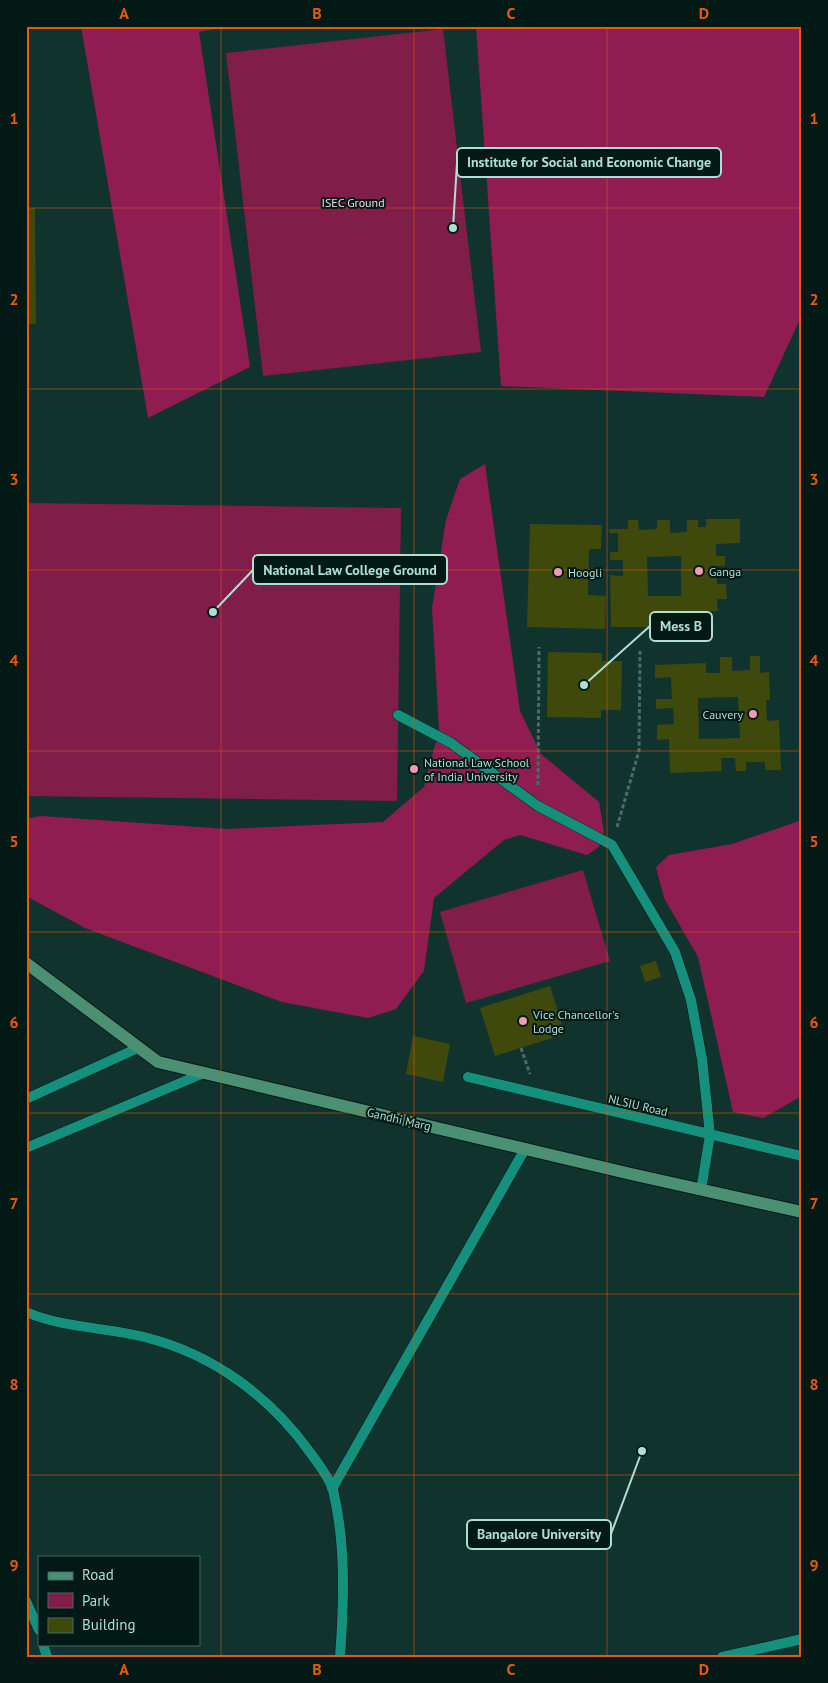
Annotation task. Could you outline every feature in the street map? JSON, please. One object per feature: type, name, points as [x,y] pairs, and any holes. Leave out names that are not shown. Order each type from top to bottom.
[{"type":"main road","name":"Gandhi Marg","points":[[26,963],[158,1062],[802,1212]]},
{"type":"lane","points":[[398,715],[450,743],[538,806],[612,845],[675,952],[691,1000],[702,1059],[710,1134],[701,1190]]},
{"type":"lane","points":[[26,1099],[138,1048]]},
{"type":"lane","points":[[26,1148],[204,1074]]},
{"type":"lane","name":"NLSIU Road","points":[[468,1077],[802,1156]]},
{"type":"lane","points":[[332,1488],[525,1149]]},
{"type":"lane","points":[[26,1312],[68,1325],[122,1332],[176,1347],[225,1371],[251,1390],[281,1417],[316,1460],[332,1488],[339,1532],[342,1575],[343,1619],[340,1657]]},
{"type":"lane","points":[[26,1601],[38,1628]]},
{"type":"lane","points":[[722,1657],[802,1639]]},
{"type":"path","points":[[538,647],[538,806]]},
{"type":"path","points":[[612,845],[640,751],[640,651]]},
{"type":"path","points":[[521,1048],[532,1080],[532,1092]]},
{"type":"green space","name":"ISEC Ground","points":[[443,29],[481,352],[263,376],[226,53]]},
{"type":"green space","points":[[26,503],[401,508],[397,801],[26,796]]},
{"type":"green space","points":[[583,870],[610,961],[466,1003],[440,912]]},
{"type":"shaded area","points":[[81,26],[231,26],[199,32],[250,367],[148,418]]},
{"type":"shaded area","points":[[476,26],[802,26],[802,315],[764,397],[501,386]]},
{"type":"shaded area","points":[[485,464],[520,711],[541,754],[599,802],[604,832],[599,847],[587,855],[520,835],[504,840],[434,898],[424,971],[396,1009],[368,1018],[282,1002],[85,928],[26,896],[26,819],[41,816],[227,829],[383,822],[424,787],[439,730],[432,608],[446,520],[460,479]]},
{"type":"shaded area","points":[[802,820],[802,1096],[763,1118],[733,1112],[698,957],[664,898],[656,867],[669,855],[732,844]]},
{"type":"building","points":[[26,208],[35,208],[36,324],[26,324]]},
{"type":"building","name":"Ganga","points":[[706,519],[740,519],[740,543],[716,544],[716,556],[725,556],[725,566],[716,566],[717,584],[726,584],[727,599],[717,599],[718,611],[707,611],[708,626],[700,626],[699,618],[677,618],[677,626],[670,626],[670,615],[652,615],[653,627],[611,627],[610,575],[623,576],[623,560],[610,560],[610,552],[618,552],[618,533],[609,533],[609,529],[628,529],[628,520],[638,520],[639,530],[657,529],[657,520],[670,520],[670,533],[687,532],[687,520],[698,520],[698,527],[706,527]],"holes":[[[681,556],[681,596],[648,596],[647,557]]]},
{"type":"building","name":"Hoogli","points":[[530,524],[602,525],[601,549],[589,549],[588,595],[606,596],[605,629],[527,627]]},
{"type":"building","points":[[548,652],[602,653],[602,661],[622,661],[621,710],[601,710],[601,718],[547,717]]},
{"type":"building","name":"Cauvery","points":[[750,656],[760,656],[760,673],[769,672],[770,700],[766,700],[767,721],[779,720],[781,770],[765,770],[765,762],[746,762],[746,771],[736,771],[735,758],[721,758],[722,771],[670,773],[669,739],[657,740],[657,725],[674,724],[673,708],[656,709],[656,699],[672,699],[671,677],[655,678],[655,665],[706,663],[706,673],[720,673],[720,657],[732,657],[732,671],[750,670]],"holes":[[[738,697],[740,738],[699,739],[698,698]]]},
{"type":"building","points":[[656,961],[661,977],[645,982],[640,966]]},
{"type":"building","name":"Vice Chancellor's Lodge","points":[[550,986],[565,1034],[495,1056],[480,1008]]},
{"type":"building","points":[[413,1036],[450,1044],[443,1082],[406,1074]]},
{"type":"place","name":"Institute for Social and Economic Change","points":[[453,228]]},
{"type":"place","name":"Ganga","points":[[699,571]]},
{"type":"place","name":"Hoogli","points":[[558,572]]},
{"type":"place","name":"National Law College Ground","points":[[213,612]]},
{"type":"place","name":"Mess B","points":[[584,685]]},
{"type":"place","name":"Cauvery","points":[[753,714]]},
{"type":"place","name":"National Law School of India University","points":[[414,769]]},
{"type":"place","name":"Vice Chancellor's Lodge","points":[[523,1021]]},
{"type":"place","name":"Bangalore University","points":[[642,1451]]}]
